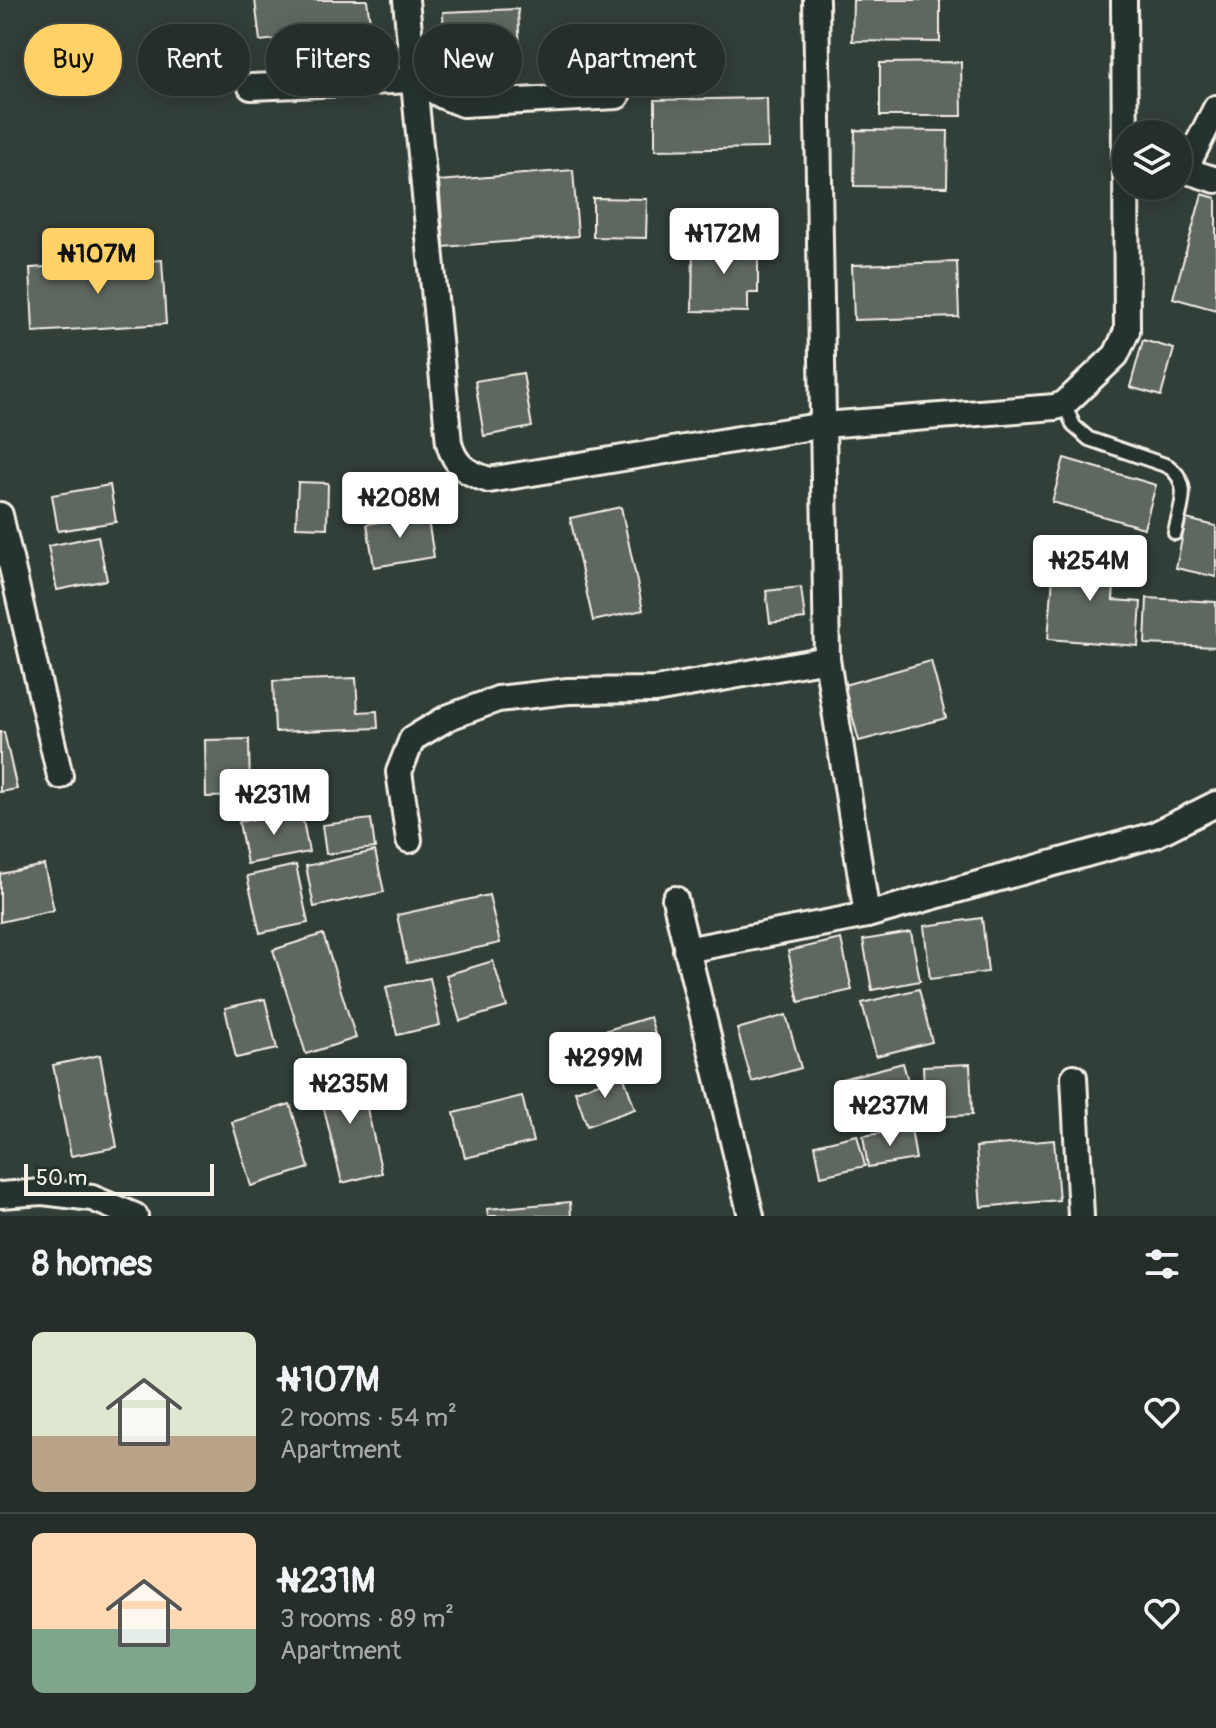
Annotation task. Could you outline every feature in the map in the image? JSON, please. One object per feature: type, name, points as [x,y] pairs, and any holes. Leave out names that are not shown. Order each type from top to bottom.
[{"type":"street","points":[[251,87],[414,80],[406,0]]},
{"type":"street","points":[[816,0],[827,659],[867,915]]},
{"type":"street","points":[[1124,0],[1125,120]]},
{"type":"street","points":[[416,96],[449,443],[453,459],[469,474],[489,480],[824,425],[1064,404],[1116,355],[1127,331],[1126,200]]},
{"type":"street","points":[[443,96],[463,104],[617,96]]},
{"type":"street","points":[[1192,150],[1216,108]]},
{"type":"street","points":[[1192,172],[1216,180]]},
{"type":"street","points":[[0,515],[60,776]]},
{"type":"street","points":[[409,840],[399,772],[412,739],[449,717],[498,699],[568,691],[655,690],[827,659]]},
{"type":"street","points":[[686,950],[867,915],[1154,835],[1216,804]]},
{"type":"street","points":[[675,899],[751,1216]]},
{"type":"street","points":[[1074,1077],[1081,1216]]},
{"type":"street","points":[[0,1195],[43,1192],[92,1198],[135,1216]]},
{"type":"lane","points":[[1064,404],[1074,426],[1089,439],[1168,466],[1179,474],[1184,492],[1175,533]]},
{"type":"building","points":[[255,0],[367,0],[370,24],[266,24],[266,40],[260,41]]},
{"type":"building","points":[[853,0],[940,0],[940,42],[852,41]]},
{"type":"building","points":[[518,9],[519,24],[443,24],[443,12]]},
{"type":"building","points":[[961,62],[962,116],[880,116],[880,63]]},
{"type":"building","points":[[767,98],[768,148],[655,150],[655,100]]},
{"type":"building","points":[[855,130],[948,131],[947,187],[854,186]]},
{"type":"building","points":[[573,170],[578,236],[444,247],[439,181]]},
{"type":"building","points":[[1202,194],[1216,198],[1216,310],[1173,298]]},
{"type":"building","points":[[593,198],[647,199],[646,238],[593,237]]},
{"type":"building","points":[[693,243],[758,243],[758,293],[748,293],[748,312],[692,311]]},
{"type":"building","points":[[162,260],[166,324],[33,332],[30,268]]},
{"type":"building","points":[[957,262],[959,317],[854,320],[852,265]]},
{"type":"building","points":[[1143,340],[1174,349],[1161,396],[1130,387]]},
{"type":"building","points":[[523,373],[532,427],[484,436],[475,381]]},
{"type":"building","points":[[1064,458],[1156,485],[1144,528],[1052,502]]},
{"type":"building","points":[[298,482],[328,483],[327,528],[296,527]]},
{"type":"building","points":[[110,485],[116,522],[58,531],[52,495]]},
{"type":"building","points":[[621,507],[643,610],[593,621],[570,518]]},
{"type":"building","points":[[427,514],[434,557],[374,567],[367,524]]},
{"type":"building","points":[[1186,519],[1216,526],[1216,577],[1176,568]]},
{"type":"building","points":[[98,536],[107,580],[57,590],[48,546]]},
{"type":"building","points":[[1055,552],[1116,557],[1113,600],[1141,602],[1138,646],[1048,639]]},
{"type":"building","points":[[801,587],[805,619],[770,623],[766,591]]},
{"type":"building","points":[[1147,598],[1216,602],[1216,647],[1145,644]]},
{"type":"building","points":[[931,661],[946,718],[859,741],[844,685]]},
{"type":"building","points":[[356,678],[358,712],[377,711],[378,728],[275,732],[273,681]]},
{"type":"building","points":[[0,732],[4,732],[17,789],[0,792]]},
{"type":"building","points":[[249,739],[250,796],[206,797],[205,740]]},
{"type":"building","points":[[301,810],[309,852],[247,864],[239,822]]},
{"type":"building","points":[[371,819],[375,848],[326,854],[322,825]]},
{"type":"building","points":[[375,851],[384,892],[314,907],[306,866]]},
{"type":"building","points":[[44,865],[54,910],[0,922],[0,874]]},
{"type":"building","points":[[296,865],[308,923],[260,933],[247,876]]},
{"type":"building","points":[[489,895],[500,943],[407,963],[397,915]]},
{"type":"building","points":[[982,918],[988,972],[930,979],[924,926]]},
{"type":"building","points":[[911,932],[920,981],[872,990],[863,940]]},
{"type":"building","points":[[323,934],[356,1038],[306,1054],[273,950]]},
{"type":"building","points":[[841,939],[852,990],[799,1002],[788,951]]},
{"type":"building","points":[[493,961],[507,1007],[460,1021],[446,975]]},
{"type":"building","points":[[430,978],[440,1025],[397,1035],[386,987]]},
{"type":"building","points":[[919,989],[932,1042],[876,1056],[862,1003]]},
{"type":"building","points":[[265,999],[277,1049],[236,1058],[225,1008]]},
{"type":"building","points":[[786,1015],[801,1068],[752,1082],[737,1029]]},
{"type":"building","points":[[650,1017],[660,1051],[575,1076],[565,1043]]},
{"type":"building","points":[[100,1055],[117,1147],[71,1156],[53,1065]]},
{"type":"building","points":[[903,1063],[913,1099],[844,1118],[834,1081]]},
{"type":"building","points":[[970,1064],[972,1115],[925,1117],[923,1066]]},
{"type":"building","points":[[358,1070],[382,1173],[342,1183],[317,1080]]},
{"type":"building","points":[[623,1075],[635,1109],[587,1126],[575,1091]]},
{"type":"building","points":[[522,1096],[533,1142],[465,1158],[454,1113]]},
{"type":"building","points":[[290,1104],[309,1168],[251,1186],[232,1122]]},
{"type":"building","points":[[911,1128],[916,1159],[868,1167],[863,1136]]},
{"type":"building","points":[[857,1135],[865,1166],[821,1176],[815,1145]]},
{"type":"building","points":[[1054,1140],[1059,1200],[981,1207],[976,1147]]},
{"type":"building","points":[[570,1202],[571,1216],[488,1216],[487,1209]]}]
